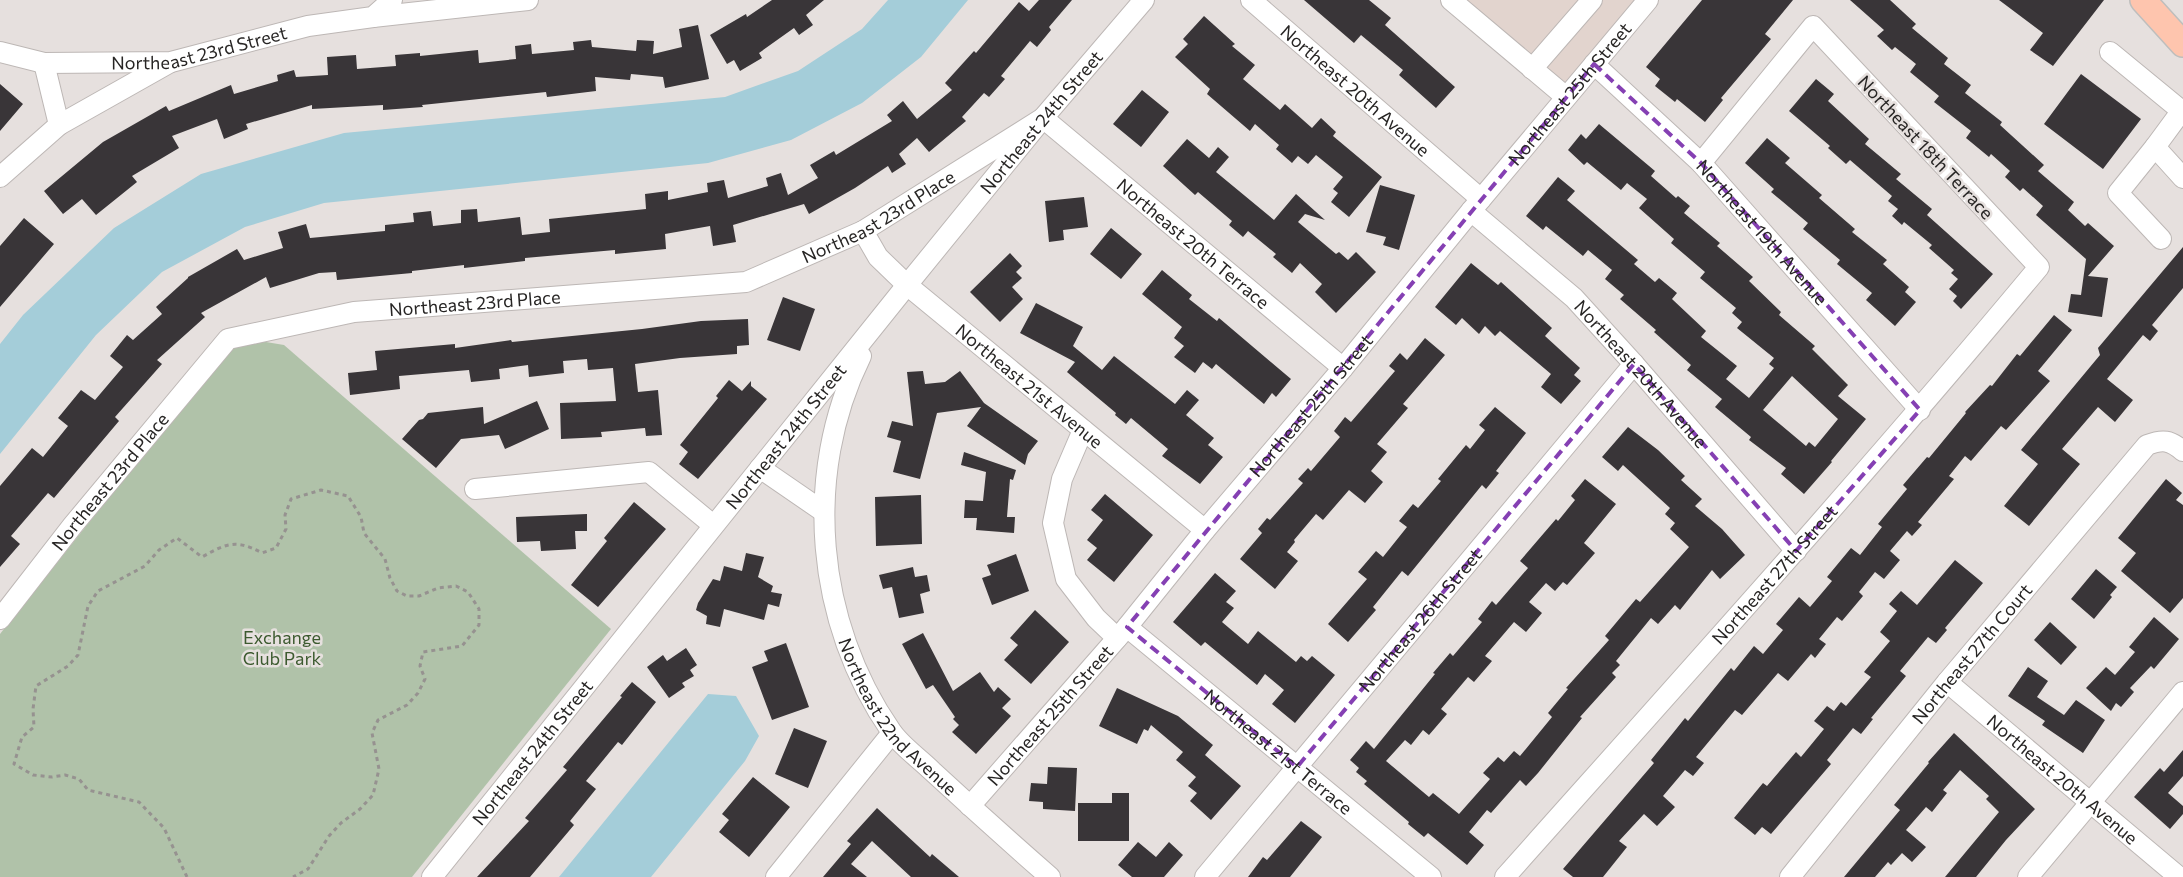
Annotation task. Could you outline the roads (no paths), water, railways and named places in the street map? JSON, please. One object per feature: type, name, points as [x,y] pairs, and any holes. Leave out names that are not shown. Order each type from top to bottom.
[{"type":"main road","points":[[2144,0],[2183,44]]},
{"type":"street","points":[[372,17],[392,0]]},
{"type":"street","name":"Northeast 23rd Street","points":[[0,52],[44,63],[170,62],[308,26],[496,2],[528,0]]},
{"type":"street","name":"Northeast 24th Street","points":[[432,877],[907,285],[1043,118],[1144,0]]},
{"type":"street","name":"Northeast 20th Avenue","points":[[1251,0],[1476,205],[1574,298],[1634,364],[1796,551]]},
{"type":"street","points":[[1451,0],[1566,97]]},
{"type":"street","points":[[1532,69],[1592,0]]},
{"type":"street","name":"Northeast 25th Street","points":[[970,806],[1122,633],[1205,530],[1343,368],[1476,205],[1648,0]]},
{"type":"street","name":"Northeast 18th Terrace","points":[[1701,163],[1813,26],[2039,267]]},
{"type":"street","points":[[2110,52],[2183,111],[2118,193],[2161,239]]},
{"type":"street","points":[[0,178],[59,125],[170,62]]},
{"type":"street","points":[[44,63],[59,125]]},
{"type":"street","name":"Northeast 19th Avenue","points":[[1594,64],[1701,163],[1920,410]]},
{"type":"street","name":"Northeast 23rd Place","points":[[0,619],[73,525],[228,339],[354,312],[746,282],[863,231],[1043,118]]},
{"type":"street","name":"Northeast 20th Terrace","points":[[1043,118],[1343,368]]},
{"type":"street","points":[[2155,147],[2183,178]]},
{"type":"street","name":"Northeast 21st Avenue","points":[[863,231],[878,257],[907,285],[1205,530]]},
{"type":"street","name":"Northeast 27th Street","points":[[1505,877],[1920,410],[2039,267]]},
{"type":"street","name":"Northeast 22nd Avenue","points":[[884,315],[850,378],[835,426],[826,476],[824,512],[829,582],[845,642],[865,687],[892,733],[1050,877]]},
{"type":"street","name":"Northeast 26th Street","points":[[1205,877],[1634,364]]},
{"type":"street","name":"Northeast 21st Terrace","points":[[1083,430],[1062,479],[1054,523],[1066,579],[1096,618],[1122,633],[1297,767],[1431,877]]},
{"type":"street","name":"Northeast 27th Court","points":[[1790,877],[1947,682],[2147,445],[2162,440],[2174,443],[2183,451]]},
{"type":"street","points":[[760,468],[824,512]]},
{"type":"street","points":[[475,489],[649,472],[714,525]]},
{"type":"street","name":"Northeast 20th Avenue","points":[[1947,682],[2179,877]]},
{"type":"street","points":[[2028,877],[2183,692]]},
{"type":"street","points":[[776,877],[892,733]]},
{"type":"water","points":[[888,0],[968,0],[921,57],[862,103],[791,140],[708,163],[324,203],[245,227],[162,272],[96,335],[0,454],[0,344],[23,315],[114,228],[201,174],[344,133],[725,97],[798,71],[862,29]]},
{"type":"water","points":[[708,694],[736,696],[759,736],[745,761],[651,877],[559,877]]},
{"type":"park label","name":"Exchange Club Park","points":[[282,648]]}]
